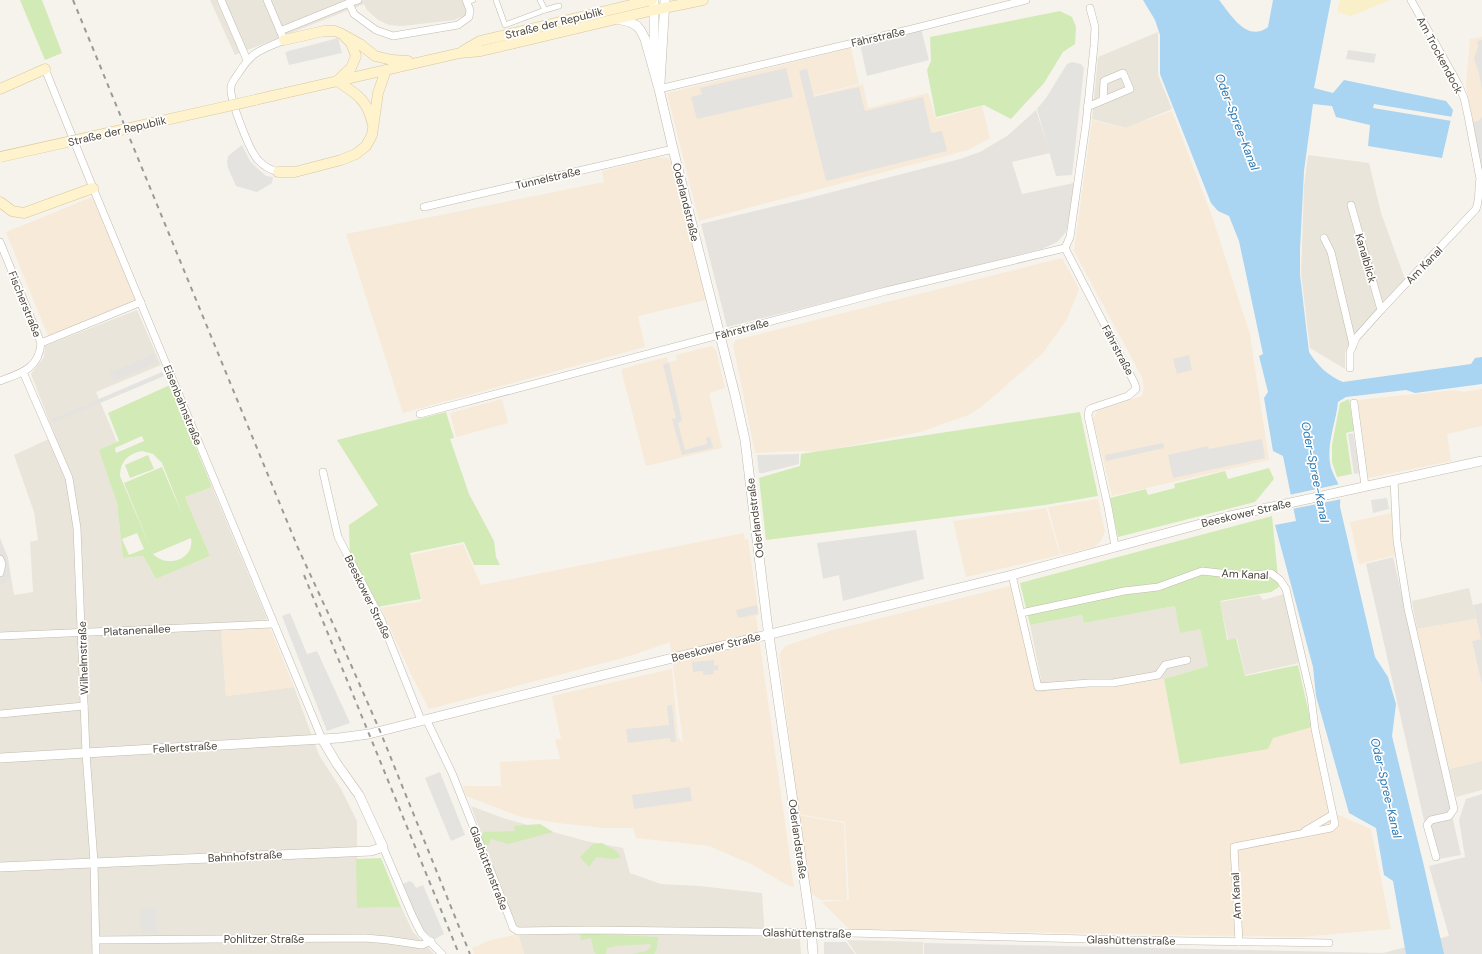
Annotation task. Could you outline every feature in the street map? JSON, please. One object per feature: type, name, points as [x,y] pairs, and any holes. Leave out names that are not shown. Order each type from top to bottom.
[{"type":"main road","name":"Straße der Republik","points":[[460,53],[480,42],[658,4],[703,0]]},
{"type":"main road","name":"Straße der Republik","points":[[0,157],[418,62],[460,53],[481,51],[617,19],[658,4]]},
{"type":"main road","points":[[282,35],[335,31],[360,44],[375,56],[392,60],[418,62]]},
{"type":"main road","points":[[342,34],[351,43],[356,56],[351,68],[337,81],[363,101],[369,110],[373,126]]},
{"type":"main road","points":[[0,89],[45,69]]},
{"type":"main road","points":[[278,172],[295,172],[342,160],[356,154],[366,146],[372,135],[378,93],[386,70]]},
{"type":"main road","points":[[0,202],[12,211],[24,213],[93,188]]},
{"type":"street","points":[[221,0],[247,60]]},
{"type":"street","points":[[267,0],[282,35]]},
{"type":"street","points":[[278,172],[265,166],[252,153],[232,99],[231,87],[247,60],[256,52],[282,35],[358,0]]},
{"type":"street","points":[[496,0],[506,26],[545,10],[559,6]]},
{"type":"street","points":[[540,0],[545,10]]},
{"type":"street","name":"Fährstraße","points":[[659,89],[912,29],[1026,0]]},
{"type":"street","name":"Am Trockendock","points":[[1411,0],[1458,84],[1462,94],[1481,179]]},
{"type":"street","points":[[350,4],[354,14],[376,30],[393,36],[458,25],[469,17],[469,1]]},
{"type":"street","name":"Oderlandstraße","points":[[654,71],[658,4]]},
{"type":"street","name":"Oderlandstraße","points":[[658,4],[659,89]]},
{"type":"street","points":[[1065,248],[1070,237],[1088,107],[1095,27],[1090,8]]},
{"type":"street","name":"Oderlandstraße","points":[[617,19],[630,22],[637,26],[641,31],[654,71],[745,440],[769,634],[813,954]]},
{"type":"street","name":"Eisenbahnstraße","points":[[45,69],[273,624],[322,739]]},
{"type":"street","points":[[1088,107],[1103,100]]},
{"type":"street","name":"Tunnelstraße","points":[[424,207],[673,149]]},
{"type":"street","name":"Am Kanal","points":[[1350,368],[1350,352],[1356,338],[1476,210],[1479,202],[1478,186],[1481,179]]},
{"type":"street","name":"Kanalblick","points":[[1351,205],[1381,310]]},
{"type":"street","name":"Am Kanal","points":[[1324,238],[1331,252],[1353,345]]},
{"type":"street","name":"Fischerstraße","points":[[0,242],[41,343]]},
{"type":"street","name":"Fährstraße","points":[[420,414],[720,334],[1065,248],[1136,384],[1136,389],[1133,393],[1089,410],[1088,416],[1116,546]]},
{"type":"street","points":[[0,382],[23,372],[35,362],[40,353],[41,343],[141,302]]},
{"type":"street","name":"Wilhelmstraße","points":[[23,372],[69,478],[77,528],[86,753],[94,862],[96,954]]},
{"type":"street","points":[[1354,403],[1364,486]]},
{"type":"street","name":"Beeskower Straße","points":[[369,734],[1012,575],[1230,516],[1482,461]]},
{"type":"street","name":"Beeskower Straße","points":[[323,472],[338,537],[381,619],[423,720]]},
{"type":"street","points":[[1394,480],[1396,541],[1408,609],[1454,809],[1448,816],[1431,820],[1427,825],[1436,857]]},
{"type":"street","points":[[0,559],[2,564],[0,573]]},
{"type":"street","name":"Am Kanal","points":[[1020,613],[1124,591],[1158,587],[1202,571],[1247,576],[1270,574],[1280,580],[1286,589],[1311,697],[1315,729],[1335,824],[1331,828],[1234,846],[1238,942]]},
{"type":"street","points":[[1012,575],[1038,687],[1089,683],[1113,683],[1158,675],[1165,665],[1187,660]]},
{"type":"street","name":"Platanenallee","points":[[0,636],[273,624]]},
{"type":"street","points":[[0,714],[84,706]]},
{"type":"street","name":"Glashüttenstraße","points":[[423,720],[452,772],[515,930],[811,933],[1329,943]]},
{"type":"street","name":"Fellertstraße","points":[[0,758],[339,738],[369,734]]},
{"type":"street","points":[[332,755],[334,746],[339,738]]},
{"type":"street","points":[[322,739],[359,795],[421,933],[442,954]]},
{"type":"street","name":"Bahnhofstraße","points":[[0,867],[364,851],[383,847]]},
{"type":"street","name":"Pohlitzer Straße","points":[[96,940],[365,938],[388,940],[422,946],[430,941]]},
{"type":"shaded area","points":[[210,0],[463,0],[468,11],[466,15],[454,20],[403,26],[389,25],[378,20],[367,10],[364,4],[235,55]]},
{"type":"shaded area","points":[[921,29],[929,60],[867,76],[860,44]]},
{"type":"shaded area","points":[[1158,32],[1158,75],[1172,109],[1126,128],[1092,119],[1098,57]]},
{"type":"shaded area","points":[[1482,37],[1482,166],[1466,86],[1470,39]]},
{"type":"shaded area","points":[[338,38],[342,53],[289,65],[285,52]]},
{"type":"shaded area","points":[[1482,40],[1482,90],[1479,73],[1474,59],[1478,46],[1477,41]]},
{"type":"shaded area","points":[[851,48],[859,84],[814,96],[863,84],[868,108],[928,93],[936,119],[982,106],[990,138],[968,150],[699,221],[667,93]]},
{"type":"shaded area","points":[[1348,50],[1376,54],[1374,63],[1346,59]]},
{"type":"shaded area","points":[[1072,62],[1081,64],[1084,68],[1072,175],[1056,176],[1037,109],[1046,98],[1067,64]]},
{"type":"shaded area","points":[[786,68],[793,97],[697,119],[691,97],[702,94],[700,88]]},
{"type":"shaded area","points":[[807,69],[814,97],[859,87],[865,111],[923,97],[931,133],[942,131],[947,151],[826,181],[799,71]]},
{"type":"shaded area","points":[[1036,110],[1050,153],[1012,162],[1022,194],[1074,183],[1071,209],[1066,232],[1057,242],[1042,249],[727,327],[701,224],[960,159],[980,152],[1007,136]]},
{"type":"shaded area","points":[[1172,111],[1213,219],[1250,335],[1269,460],[1112,496],[1093,419],[1098,410],[1142,396],[1144,388],[1142,377],[1074,251],[1092,120],[1125,128]]},
{"type":"shaded area","points":[[1482,117],[1482,169],[1480,170],[1472,122],[1478,121]]},
{"type":"shaded area","points":[[242,145],[250,161],[266,176],[273,177],[272,183],[257,192],[236,186],[228,168],[228,156]]},
{"type":"shaded area","points":[[1308,155],[1369,163],[1381,213],[1405,279],[1354,336],[1345,352],[1345,369],[1310,348],[1301,274],[1304,187]]},
{"type":"shaded area","points":[[658,157],[670,160],[706,300],[638,316],[645,347],[403,413],[346,234],[604,182],[602,171]]},
{"type":"shaded area","points":[[92,197],[137,301],[48,336],[6,232]]},
{"type":"shaded area","points":[[1062,258],[1079,289],[1067,319],[1043,353],[971,414],[920,432],[819,452],[800,451],[755,453],[733,344],[736,340]]},
{"type":"shaded area","points":[[137,310],[161,365],[96,392],[117,442],[100,450],[117,503],[123,558],[143,556],[156,579],[210,556],[185,497],[212,487],[267,619],[253,622],[221,623],[226,696],[294,687],[319,755],[341,789],[357,821],[357,908],[401,907],[413,932],[434,954],[0,954],[0,539],[8,558],[14,595],[33,592],[30,542],[38,540],[34,512],[14,455],[55,436],[31,374],[44,357],[45,346]]},
{"type":"shaded area","points":[[711,346],[716,350],[725,388],[709,393],[722,448],[646,466],[621,369],[667,357],[668,362],[677,360],[676,355]]},
{"type":"shaded area","points":[[153,354],[157,362],[113,381],[110,373]]},
{"type":"shaded area","points":[[1189,355],[1192,370],[1177,374],[1173,359]]},
{"type":"shaded area","points":[[669,363],[682,421],[678,423],[685,450],[707,444],[706,438],[710,437],[713,448],[682,455],[672,419],[676,418],[663,364]]},
{"type":"shaded area","points":[[162,372],[164,376],[53,423],[52,419]]},
{"type":"shaded area","points":[[1482,389],[1482,426],[1447,434],[1451,461],[1368,478],[1358,400],[1454,390],[1463,392]]},
{"type":"shaded area","points":[[502,399],[508,423],[456,437],[450,413]]},
{"type":"shaded area","points":[[1353,433],[1360,473],[1354,474],[1348,434]]},
{"type":"shaded area","points":[[1262,439],[1265,458],[1173,478],[1168,455],[1208,446],[1209,449]]},
{"type":"shaded area","points":[[1163,443],[1164,448],[1106,461],[1105,455]]},
{"type":"shaded area","points":[[799,454],[799,464],[759,473],[757,455]]},
{"type":"shaded area","points":[[1387,498],[1389,509],[1373,513],[1371,500]]},
{"type":"shaded area","points":[[1098,499],[1105,532],[1101,541],[1094,547],[1061,555],[1048,507]]},
{"type":"shaded area","points":[[1046,508],[1060,555],[966,577],[953,521]]},
{"type":"shaded area","points":[[1392,513],[1396,555],[1359,564],[1350,522]]},
{"type":"shaded area","points":[[916,530],[924,579],[843,601],[839,575],[823,579],[817,543]]},
{"type":"shaded area","points":[[744,533],[745,540],[748,539],[759,615],[756,616],[794,887],[787,885],[751,864],[709,846],[636,838],[633,828],[603,828],[521,817],[466,796],[463,786],[501,786],[500,762],[560,759],[555,740],[561,739],[552,696],[672,669],[678,737],[683,743],[670,642],[630,656],[429,709],[411,674],[381,608],[422,601],[411,555],[463,544],[481,585]]},
{"type":"shaded area","points":[[0,538],[8,558],[10,576],[9,580],[0,585],[0,578],[3,577],[5,573],[0,552]]},
{"type":"shaded area","points":[[1393,557],[1461,855],[1433,860],[1366,564]]},
{"type":"shaded area","points":[[1010,586],[1037,693],[1089,686],[1114,686],[1164,679],[1180,764],[1312,727],[1329,811],[1371,829],[1391,929],[1301,937],[849,929],[822,902],[849,900],[845,822],[799,814],[779,655],[785,646],[833,630]]},
{"type":"shaded area","points":[[1469,588],[1476,619],[1417,629],[1412,601]]},
{"type":"shaded area","points":[[1284,594],[1299,663],[1245,675],[1237,638],[1228,640],[1220,602],[1259,595],[1263,600]]},
{"type":"shaded area","points":[[1482,603],[1482,685],[1472,641],[1481,639],[1473,605]]},
{"type":"shaded area","points":[[757,605],[758,614],[738,618],[736,610]]},
{"type":"shaded area","points":[[1175,606],[1200,629],[1208,666],[1164,679],[1114,686],[1089,686],[1037,693],[1041,679],[1030,625],[1082,615],[1084,623]]},
{"type":"shaded area","points":[[290,613],[307,654],[317,651],[350,723],[327,731],[282,616]]},
{"type":"shaded area","points":[[1476,619],[1481,639],[1472,641],[1482,685],[1482,761],[1449,769],[1417,629]]},
{"type":"shaded area","points":[[270,628],[294,687],[226,696],[221,631]]},
{"type":"shaded area","points":[[714,660],[714,666],[718,665],[718,670],[713,671],[714,674],[703,675],[703,671],[693,672],[692,662]]},
{"type":"shaded area","points":[[672,705],[676,742],[671,742],[670,738],[628,743],[626,729],[669,725],[667,706]]},
{"type":"shaded area","points":[[1482,761],[1482,790],[1456,797],[1449,769]]},
{"type":"shaded area","points":[[440,772],[465,835],[451,841],[425,778]]},
{"type":"shaded area","points":[[690,787],[692,801],[634,809],[632,795]]},
{"type":"shaded area","points":[[1482,794],[1482,954],[924,954],[924,943],[1383,953],[1449,936],[1429,866],[1465,857],[1459,820],[1466,799]]},
{"type":"shaded area","points":[[471,806],[503,818],[586,841],[623,848],[630,873],[661,884],[699,886],[762,893],[765,938],[800,939],[801,954],[524,954]]},
{"type":"shaded area","points":[[798,815],[844,823],[847,900],[821,900],[808,891]]},
{"type":"shaded area","points":[[410,881],[416,888],[423,885],[444,934],[435,939],[425,932],[415,916],[403,884]]},
{"type":"shaded area","points":[[156,907],[157,933],[141,933],[140,908]]},
{"type":"shaded area","points":[[518,934],[524,954],[474,954],[472,948],[491,940]]},
{"type":"shaded area","points":[[847,940],[923,942],[923,954],[856,954]]},
{"type":"shaded area","points":[[824,942],[846,942],[855,954],[824,954]]},
{"type":"shaded area","points":[[1109,950],[1158,950],[1158,954],[1109,954]]},
{"type":"green space","points":[[20,0],[42,0],[62,53],[45,60]]},
{"type":"green space","points":[[1060,11],[1072,17],[1076,27],[1075,44],[1063,52],[1044,83],[1011,119],[984,105],[936,117],[927,70],[931,61],[930,37]]},
{"type":"green space","points":[[170,385],[212,487],[185,497],[210,556],[156,579],[143,556],[123,558],[117,503],[99,450],[119,441],[108,413]],"holes":[[[142,436],[144,441],[116,453],[115,448]],[[142,451],[153,454],[162,463],[184,518],[162,467],[124,483],[153,554],[120,476],[123,462],[129,456],[137,452]],[[137,533],[144,549],[129,555],[122,539]],[[191,538],[189,551],[179,560],[166,561],[153,554]]]},
{"type":"green space","points":[[1349,399],[1354,431],[1346,433],[1352,474],[1337,477],[1332,462],[1332,445],[1340,403]]},
{"type":"green space","points":[[446,412],[454,438],[450,439],[469,494],[494,541],[496,557],[500,565],[474,565],[464,542],[410,553],[421,599],[377,607],[350,555],[349,525],[378,505],[337,440]]},
{"type":"green space","points":[[1080,412],[1098,496],[1045,505],[766,540],[759,478],[800,466],[801,454]]},
{"type":"green space","points":[[148,455],[154,469],[130,478],[125,465]]},
{"type":"green space","points":[[1269,468],[1274,479],[1255,502],[1118,537],[1110,498],[1146,489],[1148,495],[1175,488],[1174,484],[1225,471],[1228,479]]},
{"type":"green space","points":[[1272,516],[1279,587],[1271,592],[1220,601],[1227,640],[1236,638],[1245,676],[1298,665],[1312,727],[1273,738],[1268,749],[1180,764],[1164,679],[1208,666],[1200,629],[1180,633],[1175,606],[1084,623],[1082,615],[1030,625],[1020,583]]},
{"type":"green space","points":[[540,824],[553,832],[508,844],[491,839],[489,845],[484,845],[481,835],[484,832],[515,831],[514,826]]},
{"type":"green space","points":[[602,843],[616,851],[621,857],[613,859],[596,857],[589,867],[580,857],[593,844]]},
{"type":"green space","points":[[381,858],[401,907],[357,908],[356,859]]},
{"type":"green space","points":[[580,933],[658,937],[657,948],[654,954],[631,954],[646,951],[651,947],[650,944],[616,946],[607,948],[606,954],[596,954],[594,952],[591,938],[581,940]]},
{"type":"sand","points":[[1340,0],[1390,0],[1351,16],[1337,12]]},
{"type":"water","name":"Oder-Spree-Kanal","points":[[1143,0],[1219,0],[1240,25],[1253,32],[1260,31],[1268,27],[1273,0],[1331,0],[1314,88],[1333,93],[1344,80],[1446,101],[1453,110],[1442,158],[1368,146],[1370,125],[1336,117],[1332,106],[1313,104],[1304,171],[1300,249],[1300,275],[1309,352],[1319,366],[1332,377],[1343,382],[1471,364],[1475,358],[1482,357],[1482,384],[1415,393],[1406,390],[1346,397],[1338,402],[1329,455],[1333,473],[1340,489],[1340,507],[1375,657],[1388,677],[1396,704],[1392,736],[1444,954],[1406,954],[1393,881],[1384,875],[1376,828],[1349,813],[1316,696],[1313,667],[1275,525],[1296,521],[1283,456],[1273,451],[1264,398],[1268,392],[1259,356],[1263,354],[1239,241],[1229,216],[1218,211],[1211,203],[1160,74],[1160,35],[1155,20]]},
{"type":"pier","points":[[1374,104],[1453,117],[1452,121],[1373,108]]},
{"type":"pier","points":[[1340,484],[1342,499],[1292,509],[1289,495]]},
{"type":"railway","points":[[73,0],[298,548],[380,731],[470,954]]},
{"type":"railway","points":[[304,575],[459,954]]}]
